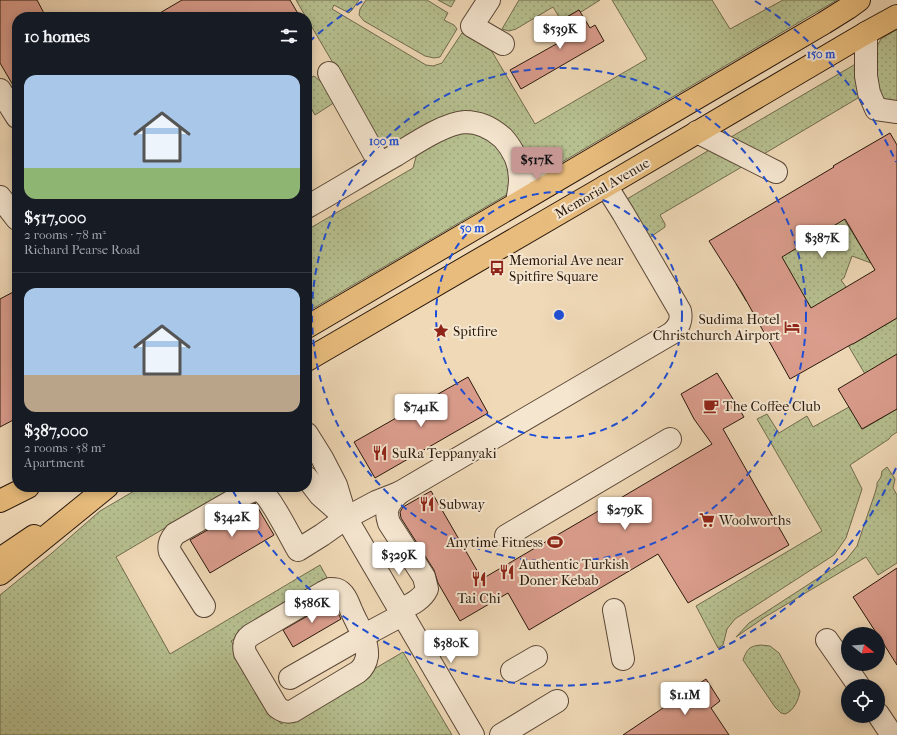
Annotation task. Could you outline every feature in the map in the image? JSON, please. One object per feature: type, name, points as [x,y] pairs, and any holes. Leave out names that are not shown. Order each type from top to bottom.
[{"type":"main road","points":[[312,324],[830,19],[859,0]]},
{"type":"main road","name":"Memorial Avenue","points":[[312,357],[606,186],[866,32],[897,16]]},
{"type":"main road","points":[[0,501],[18,492]]},
{"type":"main road","points":[[0,559],[100,492]]},
{"type":"main road","points":[[0,574],[101,492]]},
{"type":"street","points":[[489,0],[472,26],[503,44]]},
{"type":"street","points":[[866,32],[866,76],[868,93],[876,109],[897,112]]},
{"type":"street","points":[[329,74],[380,164]]},
{"type":"street","points":[[0,90],[12,109]]},
{"type":"street","points":[[312,204],[426,137],[450,125],[464,122],[477,123],[496,131],[506,142],[517,159],[531,170],[541,175],[558,178]]},
{"type":"street","points":[[697,132],[776,172]]},
{"type":"street","points":[[517,159],[520,179],[517,203]]},
{"type":"street","points":[[262,492],[273,506],[298,550],[346,518],[376,502],[399,493],[672,333],[677,328],[681,317],[680,311],[606,186]]},
{"type":"street","points":[[0,197],[12,213]]},
{"type":"street","points":[[506,536],[670,439]]},
{"type":"street","points":[[312,442],[336,485],[346,518],[472,735]]},
{"type":"street","points":[[312,485],[320,495],[346,518]]},
{"type":"street","points":[[199,609],[170,552],[169,544],[171,539],[175,534],[249,492]]},
{"type":"street","points":[[290,678],[363,636],[416,602],[425,594],[427,585],[424,576],[387,516],[387,510],[391,502],[399,493]]},
{"type":"street","points":[[330,589],[338,590],[344,595],[363,636],[367,657],[362,669],[289,712],[284,712],[277,707],[245,653],[244,648],[244,644],[248,637],[330,589]]},
{"type":"street","points":[[614,610],[624,658]]},
{"type":"street","points":[[827,640],[854,679]]},
{"type":"street","points":[[512,670],[536,656]]},
{"type":"street","points":[[501,735],[535,709],[557,701]]},
{"type":"street","points":[[884,723],[892,735]]},
{"type":"green space","points":[[296,0],[359,0],[349,13],[334,5],[332,9],[426,65],[433,66],[442,63],[462,33],[491,50],[535,124],[647,59],[612,0],[712,0],[730,29],[783,0],[837,0],[551,168],[536,166],[498,122],[384,150],[312,27],[312,12],[303,12]]},
{"type":"green space","points":[[366,0],[427,0],[448,13],[444,20],[454,25],[457,29],[440,57],[434,58],[425,56],[364,21],[359,15],[360,9]]},
{"type":"green space","points":[[438,0],[455,0],[451,7]]},
{"type":"green space","points":[[519,0],[600,0],[581,12],[579,10],[561,20],[553,7],[516,29],[509,31],[502,29]]},
{"type":"green space","points":[[897,29],[897,102],[885,99],[876,91],[876,48],[881,39]]},
{"type":"green space","points":[[859,62],[863,95],[762,155],[731,137]]},
{"type":"green space","points":[[314,76],[328,88],[335,102],[315,115],[312,110],[312,77]]},
{"type":"green space","points":[[469,131],[492,140],[511,167],[508,194],[312,309],[312,227],[413,168],[418,154],[450,135]]},
{"type":"green space","points":[[711,149],[745,165],[660,215],[665,227],[649,238],[627,199]]},
{"type":"green space","points":[[844,219],[871,263],[852,256],[844,278],[841,280],[846,287],[837,317],[757,295],[746,301],[736,284]]},
{"type":"green space","points":[[897,318],[897,355],[865,374],[842,335],[853,344]]},
{"type":"green space","points":[[849,407],[863,429],[897,409],[897,432],[850,465],[862,489],[846,538],[834,555],[735,619],[727,629],[723,645],[718,648],[696,606],[822,531],[757,419],[767,414],[779,433],[807,416],[813,427]]},
{"type":"green space","points":[[887,467],[895,479],[893,488],[897,495],[897,563],[878,575],[866,557],[765,617],[736,637],[749,623],[846,560],[857,546],[877,483],[881,477],[882,471]]},
{"type":"green space","points":[[132,492],[226,492],[116,557],[170,654],[320,565],[330,583],[231,641],[281,724],[403,652],[452,735],[0,735],[0,595],[52,553],[100,511]]},
{"type":"green space","points":[[754,646],[770,646],[779,653],[800,691],[796,704],[785,714],[781,713],[775,707],[743,660],[749,649]]},
{"type":"building","points":[[0,0],[37,0],[43,12],[12,12],[12,83],[0,63]]},
{"type":"building","points":[[182,0],[290,0],[297,12],[162,12]]},
{"type":"building","points":[[579,10],[590,28],[595,25],[604,41],[521,89],[510,70],[567,38],[558,22]]},
{"type":"building","points":[[890,133],[897,145],[897,318],[790,379],[742,293],[709,241],[834,167],[833,166]],"holes":[[[845,219],[875,270],[811,308],[782,257]]]},
{"type":"building","points":[[12,293],[12,421],[0,427],[0,299]]},
{"type":"building","points":[[897,354],[897,409],[862,429],[838,389]]},
{"type":"building","points":[[717,373],[744,417],[723,429],[789,545],[688,603],[658,554],[529,630],[508,593],[460,621],[438,583],[434,570],[401,518],[400,512],[403,507],[431,491],[482,579],[712,444],[694,419],[681,394]]},
{"type":"building","points":[[468,377],[488,413],[375,478],[354,442]]},
{"type":"building","points":[[255,503],[274,535],[210,573],[190,540]]},
{"type":"building","points":[[897,568],[897,665],[885,646],[885,627],[872,627],[853,597]]},
{"type":"building","points":[[333,602],[341,619],[293,647],[283,630]]},
{"type":"building","points":[[706,679],[720,701],[711,708],[729,735],[623,735]]},
{"type":"place","name":"Memorial Ave near Spitfire Square","points":[[497,268]]},
{"type":"place","name":"Sudima Hotel Christchurch Airport","points":[[792,327]]},
{"type":"place","name":"Spitfire","points":[[441,331]]},
{"type":"place","name":"The Coffee Club","points":[[711,406]]},
{"type":"place","name":"SuRa Teppanyaki","points":[[380,453]]},
{"type":"place","name":"Subway","points":[[427,504]]},
{"type":"place","name":"Woolworths","points":[[707,520]]},
{"type":"place","name":"Anytime Fitness","points":[[555,542]]},
{"type":"place","name":"Authentic Turkish Doner Kebab","points":[[507,572]]},
{"type":"place","name":"Tai Chi","points":[[479,579]]}]
